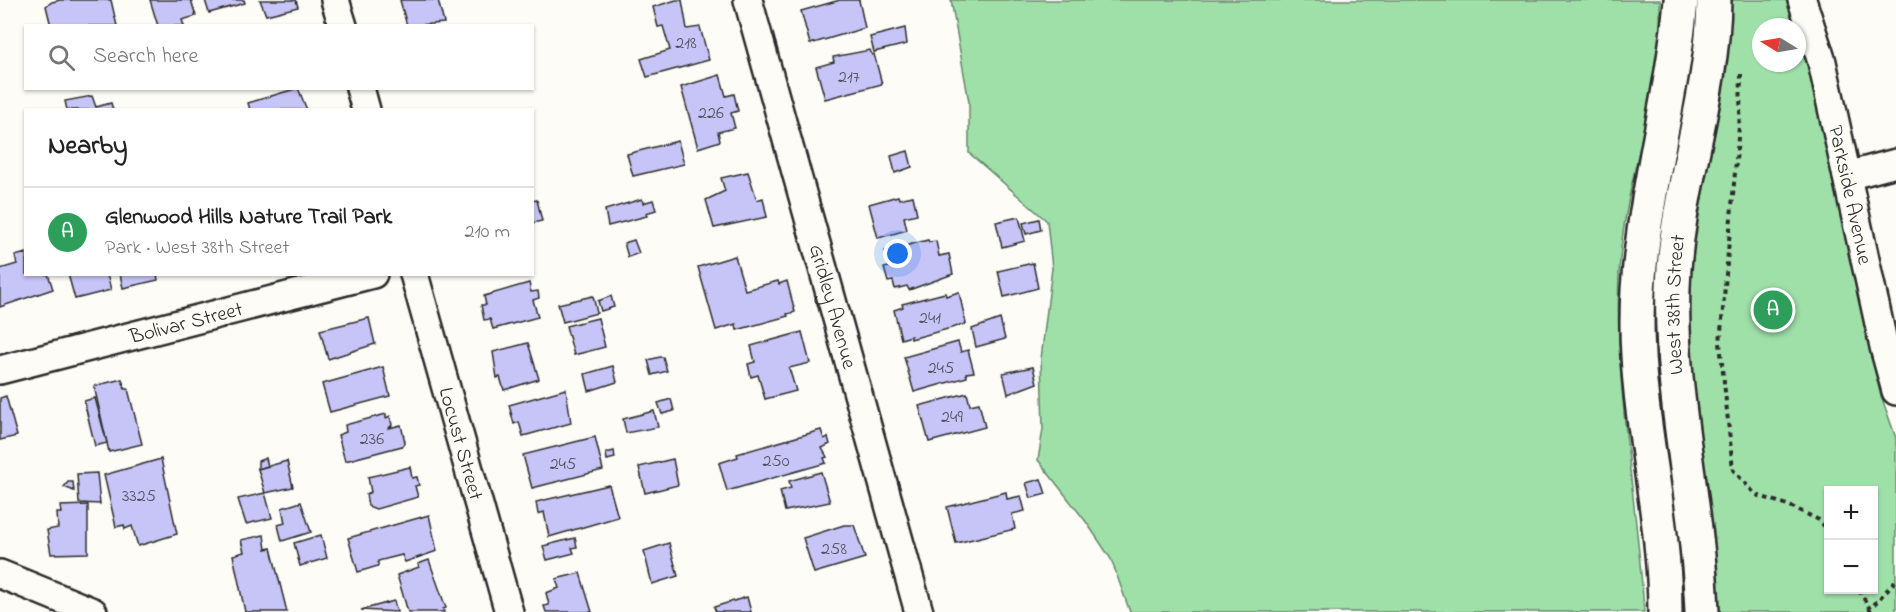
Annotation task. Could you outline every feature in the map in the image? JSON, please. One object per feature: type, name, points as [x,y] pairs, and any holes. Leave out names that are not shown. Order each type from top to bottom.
[{"type":"main road","name":"West 38th Street","points":[[1665,612],[1663,564],[1645,421],[1637,323],[1644,226],[1674,67],[1681,0]]},
{"type":"main road","name":"West 38th Street","points":[[1702,612],[1695,511],[1676,380],[1673,286],[1684,188],[1706,91],[1714,0]]},
{"type":"street","points":[[335,0],[342,24]]},
{"type":"street","name":"Gridley Avenue","points":[[748,0],[919,612]]},
{"type":"street","name":"Parkside Avenue","points":[[1802,0],[1822,62],[1885,351],[1896,391]]},
{"type":"street","points":[[361,90],[365,108]]},
{"type":"street","points":[[1847,176],[1896,163]]},
{"type":"street","name":"Bolivar Street","points":[[0,370],[365,276]]},
{"type":"street","name":"Locust Street","points":[[415,276],[509,612]]},
{"type":"street","points":[[0,574],[93,612]]},
{"type":"path","points":[[1741,68],[1740,115],[1720,344],[1733,470],[1756,495],[1788,505],[1819,520],[1824,526]]},
{"type":"path","points":[[1861,594],[1869,611],[1896,580]]},
{"type":"green space","points":[[951,0],[1660,0],[1659,50],[1655,78],[1631,189],[1621,245],[1619,273],[1618,316],[1623,401],[1644,612],[1130,612],[1111,559],[1087,523],[1038,460],[1043,429],[1041,359],[1052,268],[1047,221],[969,153],[969,102]]},
{"type":"green space","points":[[1725,0],[1786,0],[1793,18],[1752,18],[1752,72],[1806,72],[1806,58],[1815,89],[1880,393],[1896,438],[1896,612],[1714,612],[1682,319]]},
{"type":"building","points":[[111,0],[117,24],[50,24],[46,6],[52,2]]},
{"type":"building","points":[[150,0],[191,0],[196,16],[182,20],[183,24],[157,24]]},
{"type":"building","points":[[205,0],[244,0],[245,3],[209,13]]},
{"type":"building","points":[[260,0],[296,0],[298,7],[266,15]]},
{"type":"building","points":[[400,0],[438,0],[444,23],[406,24]]},
{"type":"building","points":[[682,0],[687,29],[700,27],[709,60],[647,77],[641,59],[670,50],[663,26],[658,27],[653,7]]},
{"type":"building","points":[[840,0],[859,0],[865,28],[810,44],[801,11]]},
{"type":"building","points":[[905,28],[907,44],[874,52],[870,37]]},
{"type":"building","points":[[870,50],[872,55],[874,54],[882,84],[825,99],[816,67],[834,62],[833,57]]},
{"type":"building","points":[[720,75],[726,96],[734,94],[738,111],[731,113],[735,128],[718,132],[720,141],[698,148],[681,87]]},
{"type":"building","points":[[291,90],[299,90],[306,108],[249,108],[248,103]]},
{"type":"building","points":[[92,96],[96,107],[111,103],[112,108],[67,108],[65,101]]},
{"type":"building","points":[[678,141],[684,164],[633,176],[627,154]]},
{"type":"building","points":[[908,151],[912,167],[895,173],[891,156]]},
{"type":"building","points":[[748,172],[757,200],[763,198],[767,217],[714,228],[706,200],[725,191],[721,178]]},
{"type":"building","points":[[898,196],[899,199],[913,196],[917,214],[904,217],[907,230],[878,238],[869,204]]},
{"type":"building","points":[[642,199],[643,203],[653,200],[656,210],[646,213],[647,216],[608,226],[605,210]]},
{"type":"building","points":[[537,200],[542,221],[534,223],[534,201]]},
{"type":"building","points":[[1019,217],[1025,241],[1002,247],[996,222]]},
{"type":"building","points":[[1039,219],[1041,230],[1026,234],[1023,223]]},
{"type":"building","points":[[634,240],[639,253],[628,257],[624,243]]},
{"type":"building","points":[[928,240],[929,242],[936,241],[939,256],[949,254],[953,274],[909,290],[907,286],[895,289],[893,281],[888,282],[884,268],[889,267],[885,251]]},
{"type":"building","points":[[24,254],[24,276],[49,276],[53,289],[0,307],[0,269],[17,264],[15,256]]},
{"type":"building","points":[[735,256],[745,290],[778,281],[779,284],[787,281],[795,312],[737,330],[736,324],[716,330],[698,267]]},
{"type":"building","points":[[1033,263],[1038,288],[1004,297],[998,271]]},
{"type":"building","points":[[69,276],[108,276],[111,290],[75,299]]},
{"type":"building","points":[[120,276],[157,276],[158,280],[123,288]]},
{"type":"building","points":[[529,283],[531,292],[538,291],[539,298],[533,300],[538,317],[493,329],[490,319],[484,320],[481,305],[486,305],[484,296]]},
{"type":"building","points":[[959,292],[966,324],[911,339],[911,336],[901,339],[894,310],[903,307],[902,304],[945,293],[946,296]]},
{"type":"building","points":[[593,296],[597,313],[563,322],[558,304]]},
{"type":"building","points":[[611,296],[614,307],[601,311],[598,301]]},
{"type":"building","points":[[369,318],[375,344],[328,359],[320,330]]},
{"type":"building","points":[[598,318],[605,347],[574,355],[566,326]]},
{"type":"building","points":[[1000,319],[1005,339],[976,347],[972,329]]},
{"type":"building","points":[[802,332],[810,363],[789,368],[796,391],[765,399],[758,375],[751,377],[748,364],[755,362],[751,346]]},
{"type":"building","points":[[958,342],[961,352],[968,350],[974,372],[966,373],[967,377],[914,392],[904,357]]},
{"type":"building","points":[[528,343],[539,379],[504,390],[500,377],[497,378],[493,352]]},
{"type":"building","points":[[663,357],[667,371],[652,375],[648,360]]},
{"type":"building","points":[[613,366],[617,382],[589,391],[585,374]]},
{"type":"building","points":[[383,367],[390,396],[330,412],[322,384]]},
{"type":"building","points":[[1033,367],[1037,383],[1008,394],[1003,373]]},
{"type":"building","points":[[122,379],[125,389],[128,389],[142,444],[109,452],[94,386]]},
{"type":"building","points":[[566,389],[571,423],[523,436],[519,422],[514,424],[509,405]]},
{"type":"building","points":[[967,393],[970,405],[979,403],[985,427],[929,442],[919,406]]},
{"type":"building","points":[[6,396],[17,436],[0,440],[0,398]]},
{"type":"building","points":[[95,398],[107,443],[95,446],[84,401]]},
{"type":"building","points":[[671,399],[674,411],[662,414],[658,403]]},
{"type":"building","points":[[654,411],[658,427],[626,433],[623,419]]},
{"type":"building","points":[[386,414],[386,418],[390,416],[392,425],[389,428],[401,425],[405,442],[402,446],[345,461],[338,435],[346,432],[345,425]]},
{"type":"building","points":[[821,430],[824,439],[828,437],[830,444],[822,448],[827,457],[824,458],[826,463],[727,491],[719,463],[738,457],[737,454]]},
{"type":"building","points":[[595,437],[603,470],[532,488],[523,455]]},
{"type":"building","points":[[614,451],[615,458],[607,460],[606,453]]},
{"type":"building","points":[[266,458],[268,466],[258,469],[258,461]]},
{"type":"building","points":[[161,459],[177,534],[138,546],[132,526],[125,529],[124,525],[116,527],[104,475]]},
{"type":"building","points":[[673,459],[678,485],[645,493],[639,467]]},
{"type":"building","points":[[287,461],[293,487],[265,493],[258,469]]},
{"type":"building","points":[[410,467],[412,478],[417,477],[419,485],[415,486],[418,497],[376,509],[368,506],[366,494],[371,492],[368,477]]},
{"type":"building","points":[[821,472],[830,502],[785,511],[780,491],[791,488],[789,481]]},
{"type":"building","points":[[97,473],[100,504],[79,503],[77,474]]},
{"type":"building","points":[[1041,479],[1046,494],[1031,498],[1026,483]]},
{"type":"building","points":[[68,482],[73,482],[74,491],[64,487]]},
{"type":"building","points":[[609,485],[618,517],[549,537],[544,512],[538,514],[536,502]]},
{"type":"building","points":[[1006,492],[1007,499],[1021,496],[1025,511],[1012,514],[1015,529],[956,543],[947,507]]},
{"type":"building","points":[[265,493],[272,518],[246,524],[238,499]]},
{"type":"building","points":[[301,502],[311,532],[282,541],[278,525],[285,523],[282,508]]},
{"type":"building","points":[[88,505],[88,553],[51,554],[47,530],[58,528],[57,513],[61,513],[60,506]]},
{"type":"building","points":[[429,515],[437,551],[405,562],[402,555],[378,561],[378,566],[358,572],[348,538]]},
{"type":"building","points":[[844,525],[854,525],[865,558],[814,573],[803,538]]},
{"type":"building","points":[[264,535],[266,549],[271,548],[287,612],[245,612],[233,555],[244,552],[241,540]]},
{"type":"building","points":[[321,535],[327,558],[300,566],[294,543]]},
{"type":"building","points":[[575,538],[577,547],[572,548],[574,553],[547,560],[543,546]]},
{"type":"building","points":[[669,543],[678,576],[652,584],[644,551]]},
{"type":"building","points":[[429,560],[446,608],[443,609],[444,612],[408,612],[397,575],[419,567],[418,564]]},
{"type":"building","points":[[580,573],[592,612],[546,612],[544,606],[549,605],[546,593],[559,588],[556,579]]},
{"type":"building","points":[[747,597],[751,612],[716,612],[714,607]]},
{"type":"building","points":[[394,601],[397,612],[361,610]]},
{"type":"place","name":"Glenwood Hills Nature Trail Park","points":[[1773,310]]}]
